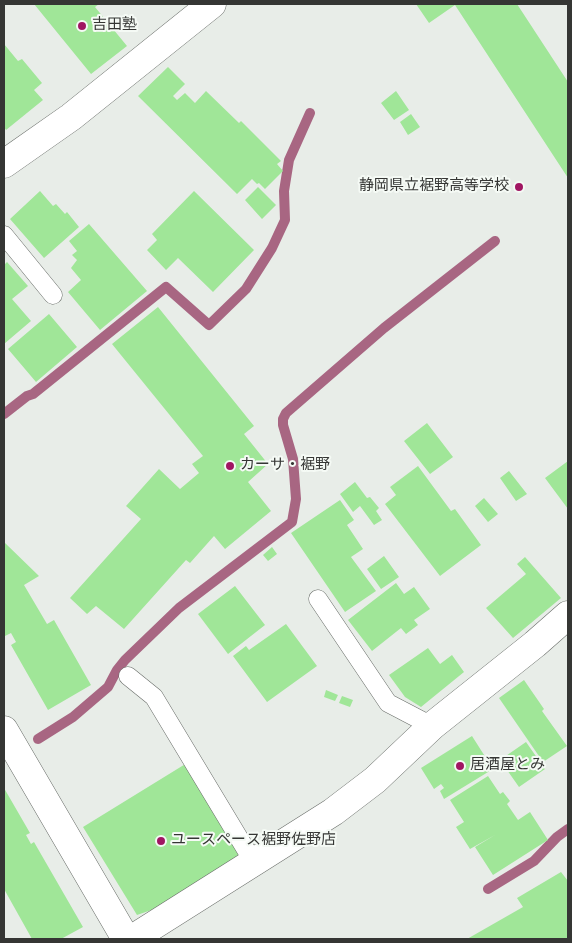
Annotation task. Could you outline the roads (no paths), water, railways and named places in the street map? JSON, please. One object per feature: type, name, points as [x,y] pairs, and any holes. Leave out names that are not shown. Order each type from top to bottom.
[{"type":"street","points":[[4,164],[71,117],[212,4]]},
{"type":"street","points":[[132,939],[333,812],[375,780],[432,726],[535,644],[568,615]]},
{"type":"street","points":[[4,730],[126,939]]},
{"type":"lane","points":[[4,235],[53,295]]},
{"type":"lane","points":[[318,599],[388,702],[432,726]]},
{"type":"lane","points":[[128,676],[154,697],[254,863]]},
{"type":"waterway","points":[[4,414],[27,396],[33,394],[166,287],[209,325],[246,289],[272,248],[285,220],[284,191],[289,160],[310,113]]},
{"type":"waterway","points":[[38,739],[73,717],[108,687],[125,660],[179,608],[292,522],[296,499],[293,459],[283,425],[286,413],[384,328],[495,241]]},
{"type":"waterway","points":[[488,889],[534,861],[557,837],[568,829]]},
{"type":"place","name":"吉田塾","points":[[82,26]]},
{"type":"place","name":"静岡県立裾野高等学校","points":[[519,187]]},
{"type":"place","name":"カーサ・裾野","points":[[230,466]]},
{"type":"place","name":"居酒屋とみ","points":[[460,766]]},
{"type":"place","name":"ユースペース裾野佐野店","points":[[161,841]]}]
